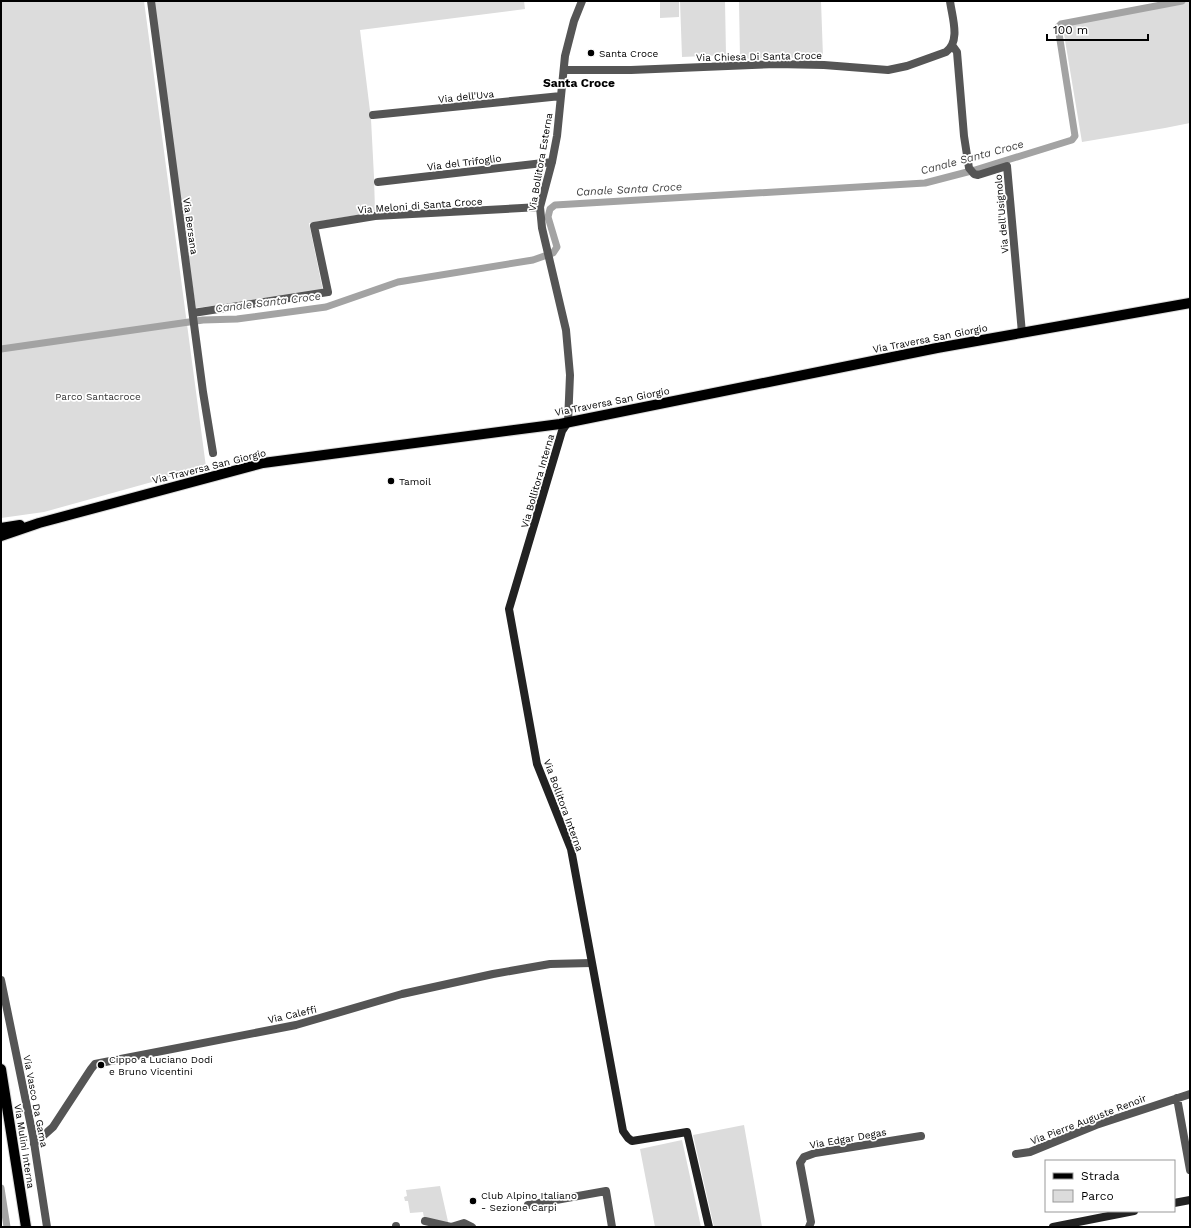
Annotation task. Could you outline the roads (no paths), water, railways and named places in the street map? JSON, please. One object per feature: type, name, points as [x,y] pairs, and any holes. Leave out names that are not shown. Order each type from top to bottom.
[{"type":"main road","name":"Via Traversa San Giorgio","points":[[1,536],[40,523],[263,463],[568,422],[899,356],[1190,303]]},
{"type":"main road","name":"Via Traversa San Giorgio","points":[[1,528],[40,523]]},
{"type":"main road","name":"Via Mulini Interna","points":[[1,1069],[26,1227]]},
{"type":"street","name":"Via Bersana","points":[[150,1],[203,392],[213,453]]},
{"type":"street","name":"Via Bollitora Esterna","points":[[568,422],[570,375],[566,330],[540,218],[540,207],[557,136],[565,56],[574,21],[582,1]]},
{"type":"street","points":[[950,1],[955,34],[952,45]]},
{"type":"street","name":"Via Chiesa Di Santa Croce","points":[[564,70],[631,70],[782,64],[824,65],[888,70],[907,66],[946,52],[952,45]]},
{"type":"street","name":"Via dell'Usignolo","points":[[952,45],[957,52],[964,136],[970,169],[978,175],[1007,166],[1022,333]]},
{"type":"street","name":"Via dell'Uva","points":[[373,115],[561,96]]},
{"type":"street","name":"Via del Trifoglio","points":[[378,182],[552,162]]},
{"type":"street","name":"Via Meloni di Santa Croce","points":[[193,315],[328,292],[314,226],[375,216],[540,207]]},
{"type":"street","name":"Via Bollitora Interna","points":[[568,422],[562,431],[509,609],[537,764],[571,849],[624,1134],[628,1138],[635,1141],[687,1132],[709,1227]]},
{"type":"street","name":"Via Caleffi","points":[[34,1144],[53,1127],[95,1064],[296,1025],[402,994],[486,975],[550,964],[591,963]]},
{"type":"street","name":"Via Vasco Da Gama","points":[[1,980],[34,1144],[47,1227]]},
{"type":"street","name":"Via Pierre Auguste Renoir","points":[[1016,1154],[1030,1152],[1096,1125],[1190,1094]]},
{"type":"street","points":[[1177,1098],[1190,1170]]},
{"type":"street","name":"Via Edgar Degas","points":[[809,1227],[810,1222],[800,1163],[804,1157],[815,1153],[921,1136]]},
{"type":"street","points":[[528,1205],[606,1191],[612,1227]]},
{"type":"street","points":[[1175,1203],[1190,1200]]},
{"type":"street","points":[[1053,1227],[1129,1212]]},
{"type":"street","points":[[425,1221],[451,1227],[464,1223],[472,1227]]},
{"type":"waterway","name":"Canale Santa Croce","points":[[1,349],[203,320],[237,319],[326,307],[398,282],[533,260],[553,253],[557,247],[548,217],[550,209],[555,205],[925,183],[975,170],[1072,140],[1075,136],[1058,27],[1061,24],[1182,1]]},
{"type":"waterway","points":[[1,1188],[7,1227]]},
{"type":"place","name":"Santa Croce","points":[[591,53]]},
{"type":"place","name":"Tamoil","points":[[391,481]]},
{"type":"place","name":"Cippo a Luciano Dodi e Bruno Vicentini","points":[[101,1065]]},
{"type":"place","name":"Club Alpino Italiano - Sezione Carpi","points":[[473,1201]]},
{"type":"district","name":"Santa Croce","points":[[579,83]]},
{"type":"park label","name":"Parco Santacroce","points":[[98,396]]}]
